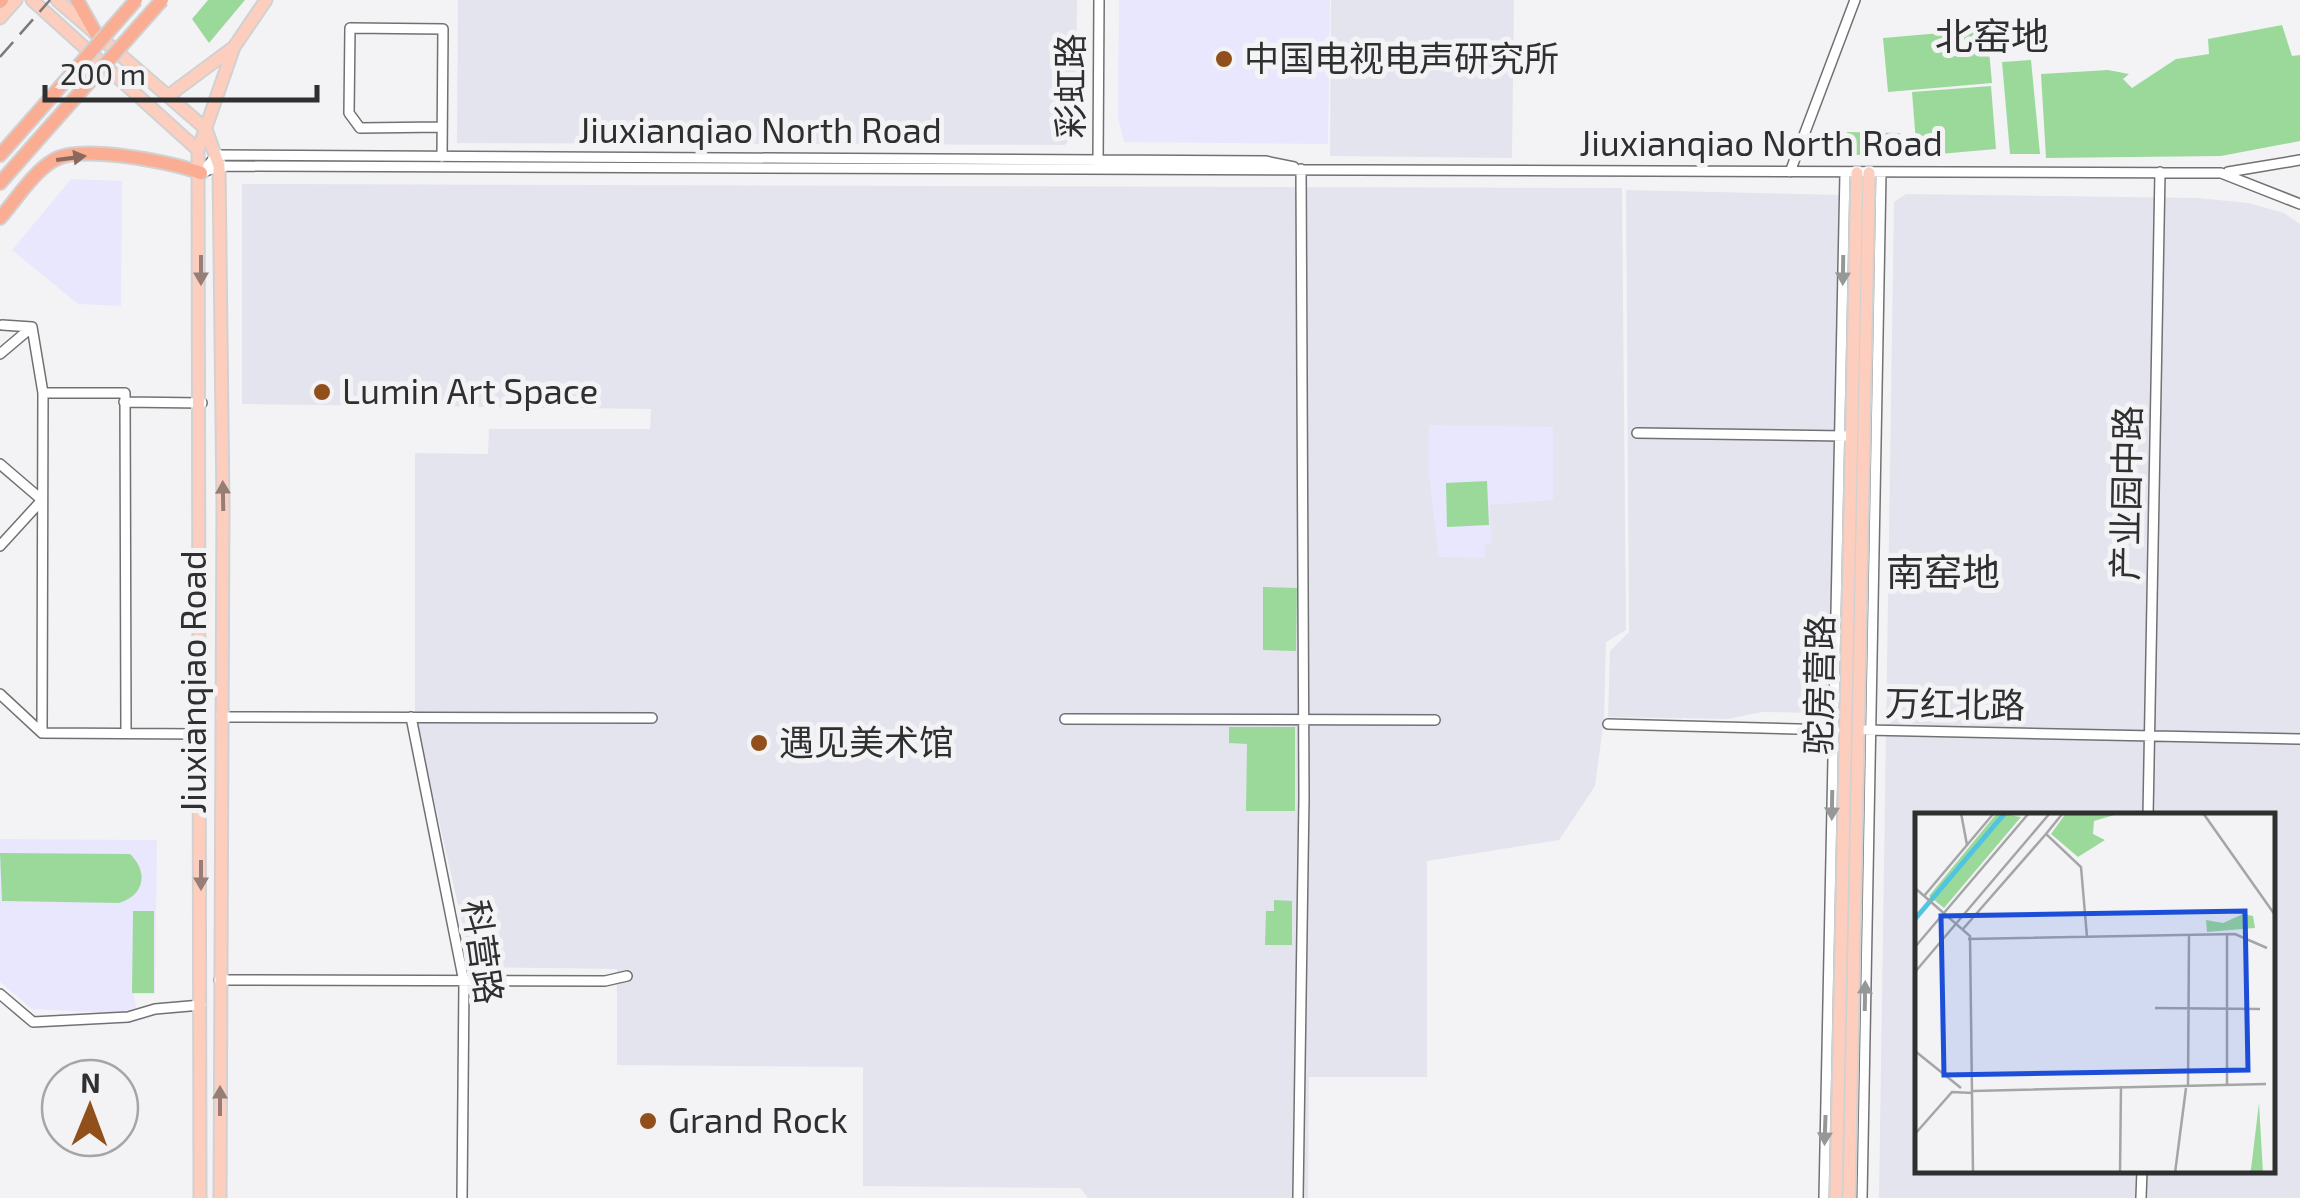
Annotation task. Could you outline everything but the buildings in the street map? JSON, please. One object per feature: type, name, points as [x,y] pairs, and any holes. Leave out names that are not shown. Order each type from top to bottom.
[{"type":"highway","points":[[77,0],[96,34]]},
{"type":"highway","points":[[0,155],[136,0]]},
{"type":"highway","points":[[0,183],[162,0]]},
{"type":"highway","points":[[0,218],[48,164],[60,157],[75,154],[160,162],[201,173]]},
{"type":"main road","points":[[0,18],[16,0]]},
{"type":"main road","points":[[32,0],[198,150],[234,48],[266,0]]},
{"type":"main road","points":[[58,0],[206,129],[218,161]]},
{"type":"main road","points":[[168,96],[234,48]]},
{"type":"main road","name":"Jiuxianqiao Road","points":[[198,150],[202,404],[200,1198]]},
{"type":"main road","name":"Jiuxianqiao Road","points":[[218,161],[220,1198]]},
{"type":"main road","name":"驼房营路","points":[[1836,1198],[1852,730],[1846,436],[1863,173]]},
{"type":"main road","name":"驼房营路","points":[[1849,1198],[1852,730],[1863,173]]},
{"type":"street","name":"彩虹路","points":[[1098,166],[1099,0]]},
{"type":"street","points":[[1790,172],[1855,0]]},
{"type":"street","points":[[442,128],[360,128],[349,113],[350,28],[443,29],[442,157]]},
{"type":"street","name":"Jiuxianqiao North Road","points":[[218,161],[442,157],[1098,166]]},
{"type":"street","name":"Jiuxianqiao North Road","points":[[218,161],[1098,166],[1265,161],[1301,169],[2221,173],[2300,160]]},
{"type":"street","points":[[201,173],[218,161]]},
{"type":"street","points":[[1298,1198],[1304,720],[1301,169]]},
{"type":"street","name":"产业园中路","points":[[2148,813],[2160,172]]},
{"type":"street","name":"Jiuxianqiao North Road","points":[[2221,173],[2300,204]]},
{"type":"street","points":[[2,325],[32,327]]},
{"type":"street","points":[[0,354],[32,327]]},
{"type":"street","points":[[32,327],[43,394],[42,733]]},
{"type":"street","points":[[43,394],[124,393],[126,732]]},
{"type":"street","points":[[124,402],[202,404]]},
{"type":"street","points":[[1638,433],[1846,436]]},
{"type":"street","points":[[0,464],[42,500]]},
{"type":"street","points":[[0,546],[42,500]]},
{"type":"street","points":[[0,694],[42,733],[202,734]]},
{"type":"street","points":[[222,717],[652,718]]},
{"type":"street","name":"科营路","points":[[411,717],[464,982],[462,1198]]},
{"type":"street","points":[[1066,719],[1435,720]]},
{"type":"street","name":"万红北路","points":[[1608,724],[2300,740]]},
{"type":"street","points":[[1824,1198],[1852,730]]},
{"type":"street","points":[[1852,730],[1862,1198]]},
{"type":"street","points":[[219,980],[464,982],[605,980],[628,976]]},
{"type":"street","points":[[0,994],[33,1022],[128,1017],[155,1009],[201,1005]]},
{"type":"street","points":[[2141,1198],[2142,1173]]},
{"type":"shaded area","points":[[458,0],[1077,0],[1076,131],[1065,145],[457,143]]},
{"type":"shaded area","name":"中国电视电声研究所","points":[[1119,0],[1330,0],[1328,144],[1124,142],[1118,118]]},
{"type":"shaded area","points":[[1331,0],[1514,0],[1512,158],[1330,156]]},
{"type":"shaded area","points":[[71,179],[122,181],[121,306],[78,304],[12,250]]},
{"type":"shaded area","points":[[242,184],[1622,188],[1626,630],[1606,642],[1604,718],[1595,786],[1559,840],[1427,861],[1427,1077],[1309,1077],[1308,1198],[1088,1198],[1080,1188],[863,1186],[863,1067],[617,1065],[617,969],[472,967],[415,715],[415,453],[488,454],[489,429],[650,429],[651,409],[242,404]]},
{"type":"shaded area","points":[[1626,190],[1841,195],[1834,702],[1819,713],[1762,712],[1728,719],[1608,717],[1610,651],[1629,632]]},
{"type":"shaded area","points":[[1906,194],[2198,198],[2248,203],[2284,213],[2300,224],[2300,1198],[1879,1198],[1894,202]]},
{"type":"shaded area","points":[[1429,425],[1553,427],[1553,500],[1490,505],[1491,544],[1485,545],[1485,558],[1439,557],[1429,476]]},
{"type":"shaded area","points":[[0,839],[157,840],[155,994],[134,994],[136,1008],[116,1013],[32,1009],[0,982]]},
{"type":"green space","points":[[208,0],[245,0],[209,43],[192,19]]},
{"type":"green space","points":[[2282,25],[2292,56],[2300,55],[2300,141],[2221,156],[2046,158],[2041,74],[2108,70],[2129,74],[2123,79],[2132,88],[2176,59],[2209,54],[2208,39]]},
{"type":"green space","points":[[1987,29],[1992,83],[1888,92],[1883,38]]},
{"type":"green space","points":[[2031,60],[2040,154],[2010,154],[2002,62]]},
{"type":"green space","points":[[1991,86],[1996,149],[1917,156],[1912,92]]},
{"type":"green space","points":[[1847,132],[1900,133],[1900,155],[1846,155]]},
{"type":"green space","points":[[1487,481],[1489,525],[1447,527],[1446,483]]},
{"type":"green space","points":[[1263,587],[1297,588],[1296,651],[1263,650]]},
{"type":"green space","points":[[1229,727],[1295,727],[1295,811],[1246,811],[1247,744],[1229,743]]},
{"type":"green space","points":[[0,853],[130,854],[140,868],[141,883],[134,895],[119,903],[2,901]]},
{"type":"green space","points":[[1274,900],[1292,901],[1292,945],[1265,945],[1266,911],[1274,911]]},
{"type":"green space","points":[[133,911],[154,911],[154,993],[132,993]]},
{"type":"railway","points":[[0,57],[50,0]]},
{"type":"place","name":"中国电视电声研究所","points":[[1224,59]]},
{"type":"place","name":"Lumin Art Space","points":[[322,392]]},
{"type":"place","name":"遇见美术馆","points":[[759,743]]},
{"type":"place","name":"Grand Rock","points":[[648,1121]]},
{"type":"district","name":"北窑地","points":[[1992,37]]},
{"type":"district","name":"南窑地","points":[[1943,573]]}]
